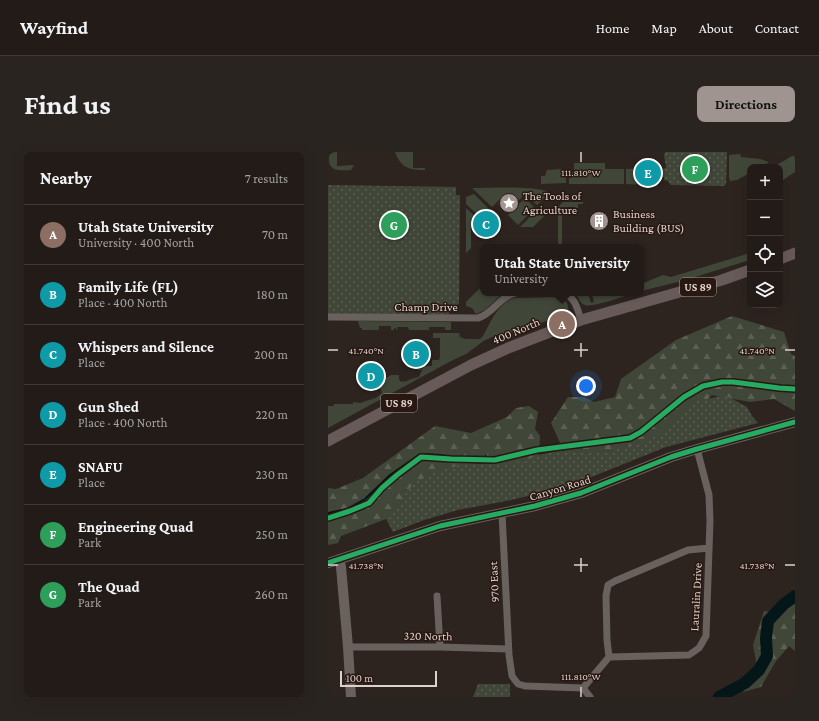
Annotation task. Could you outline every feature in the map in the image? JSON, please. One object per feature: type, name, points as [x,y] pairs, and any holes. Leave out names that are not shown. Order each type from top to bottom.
[{"type":"main road","points":[[783,258],[795,254]]},
{"type":"main road","name":"400 North","points":[[328,441],[471,365],[508,348],[581,320],[722,280],[747,271]]},
{"type":"street","name":"Champ Drive","points":[[328,317],[478,318],[488,314],[508,296]]},
{"type":"street","points":[[570,296],[576,305],[581,320]]},
{"type":"street","name":"Canyon Road","points":[[328,563],[440,526],[535,506],[581,493],[671,457],[795,422]]},
{"type":"street","name":"Lauralin Drive","points":[[697,449],[709,495],[710,521],[706,636],[699,648],[689,655],[609,657],[606,596],[608,585],[688,550],[709,548]]},
{"type":"street","name":"970 East","points":[[502,513],[508,649]]},
{"type":"street","points":[[339,559],[348,647],[351,697]]},
{"type":"street","points":[[437,596],[440,647]]},
{"type":"street","name":"320 North","points":[[348,647],[508,649]]},
{"type":"street","points":[[508,649],[512,676],[518,684],[525,686],[583,688]]},
{"type":"street","points":[[583,688],[609,657]]},
{"type":"street","points":[[583,688],[590,697]]},
{"type":"green space","points":[[330,152],[337,152],[337,166],[354,165],[351,170],[338,170],[332,168],[329,161]]},
{"type":"green space","points":[[395,152],[413,152],[413,168],[425,168],[425,170],[410,169],[406,167],[400,162]]},
{"type":"green space","points":[[665,152],[727,152],[726,184],[724,186],[671,185],[668,181],[664,180],[664,177],[662,177],[662,169],[666,168],[664,156]]},
{"type":"green space","points":[[740,154],[741,157],[760,159],[769,162],[766,164],[747,164],[747,175],[737,180],[730,181],[729,155]]},
{"type":"green space","points":[[795,155],[795,172],[783,180],[783,164],[778,164]]},
{"type":"green space","points":[[574,163],[605,163],[605,169],[624,169],[624,184],[569,184],[569,178],[572,177],[572,172],[574,172]]},
{"type":"green space","points":[[651,165],[654,165],[654,178],[652,178],[652,181],[648,185],[626,184],[626,169],[651,168]]},
{"type":"green space","points":[[562,169],[562,172],[566,173],[566,183],[541,184],[541,176],[545,176],[547,170]]},
{"type":"green space","points":[[328,185],[456,187],[456,195],[460,195],[459,304],[450,310],[449,314],[328,314]]},
{"type":"green space","points":[[472,188],[525,188],[544,190],[550,193],[537,205],[524,195],[512,207],[505,201],[500,206],[498,204],[500,202],[499,200],[492,207]]},
{"type":"green space","points":[[474,194],[490,210],[481,218],[466,204],[466,197]]},
{"type":"green space","points":[[525,198],[535,208],[518,225],[508,215]]},
{"type":"green space","points":[[563,202],[583,202],[583,204],[578,204],[578,208],[562,207],[562,244],[558,244],[558,207]]},
{"type":"green space","points":[[466,208],[479,220],[471,228],[471,248],[466,253]]},
{"type":"green space","points":[[537,210],[544,216],[533,227],[520,227]]},
{"type":"green space","points":[[747,254],[747,261],[682,281],[644,290],[644,283],[663,275],[671,277]]},
{"type":"green space","points":[[480,288],[480,296],[500,296],[485,310],[476,314],[472,308],[466,306],[466,302]]},
{"type":"green space","points":[[577,296],[589,296],[591,303],[594,302],[592,296],[625,296],[594,305],[585,305]]},
{"type":"green space","points":[[560,297],[567,303],[568,306],[566,314],[563,316],[502,335],[501,333],[488,339],[466,354],[328,428],[328,406],[334,406],[334,404],[353,404],[353,402],[360,403],[376,398],[382,393],[379,387],[380,378],[391,375],[399,375],[401,382],[405,382],[419,377],[422,370],[418,370],[417,366],[421,369],[424,366],[432,366],[432,360],[439,360],[440,338],[433,338],[433,333],[459,333],[460,337],[465,339],[480,339],[495,314],[503,304],[508,301],[514,298]]},
{"type":"green space","points":[[732,316],[784,332],[791,354],[795,356],[795,411],[774,399],[750,402],[712,395],[684,422],[641,453],[568,460],[551,423],[568,397],[584,397],[594,402],[615,397],[621,379],[676,340]]},
{"type":"green space","points":[[358,321],[451,322],[451,330],[445,330],[445,327],[429,327],[429,330],[409,330],[408,327],[397,327],[397,330],[394,328],[394,330],[391,330],[391,326],[379,326],[379,330],[362,330]]},
{"type":"green space","points":[[725,395],[747,407],[758,423],[666,447],[569,486],[511,500],[458,510],[424,520],[393,532],[386,519],[413,484],[435,472],[467,463],[494,464],[516,462],[554,451],[611,451],[639,444],[655,437],[677,420],[695,402]]},
{"type":"green space","points":[[529,406],[538,412],[535,429],[540,436],[539,467],[487,474],[487,454],[449,478],[414,487],[386,519],[341,536],[338,543],[328,545],[328,488],[336,489],[363,478],[435,426],[471,433],[507,417],[516,408]]},
{"type":"green space","points":[[795,602],[795,651],[789,646],[776,661],[761,687],[743,692],[757,666],[753,645],[764,611],[779,613]]},
{"type":"green space","points":[[478,684],[510,684],[510,697],[473,697]]},
{"type":"waterway","points":[[328,513],[347,509],[365,499],[390,475],[420,454],[451,457],[491,458]]},
{"type":"waterway","points":[[719,697],[745,683],[759,670],[767,656],[766,638],[768,621],[784,604],[795,596]]},
{"type":"cycle path","points":[[328,518],[369,503],[382,488],[421,457],[495,460],[537,450],[630,438],[641,432],[684,397],[703,386],[722,382],[795,389]]},
{"type":"cycle path","points":[[328,563],[440,526],[535,506],[581,493],[671,457],[795,422]]},
{"type":"place","name":"Engineering Quad","points":[[695,169]]},
{"type":"place","name":"SNAFU","points":[[648,173]]},
{"type":"place","name":"The Tools of Agriculture","points":[[509,203]]},
{"type":"place","name":"Business Building (BUS)","points":[[599,221]]},
{"type":"place","name":"Whispers and Silence","points":[[486,224]]},
{"type":"place","name":"The Quad","points":[[394,225]]},
{"type":"place","name":"Utah State University","points":[[562,324]]},
{"type":"place","name":"Family Life (FL)","points":[[416,354]]},
{"type":"place","name":"Gun Shed","points":[[371,376]]}]
